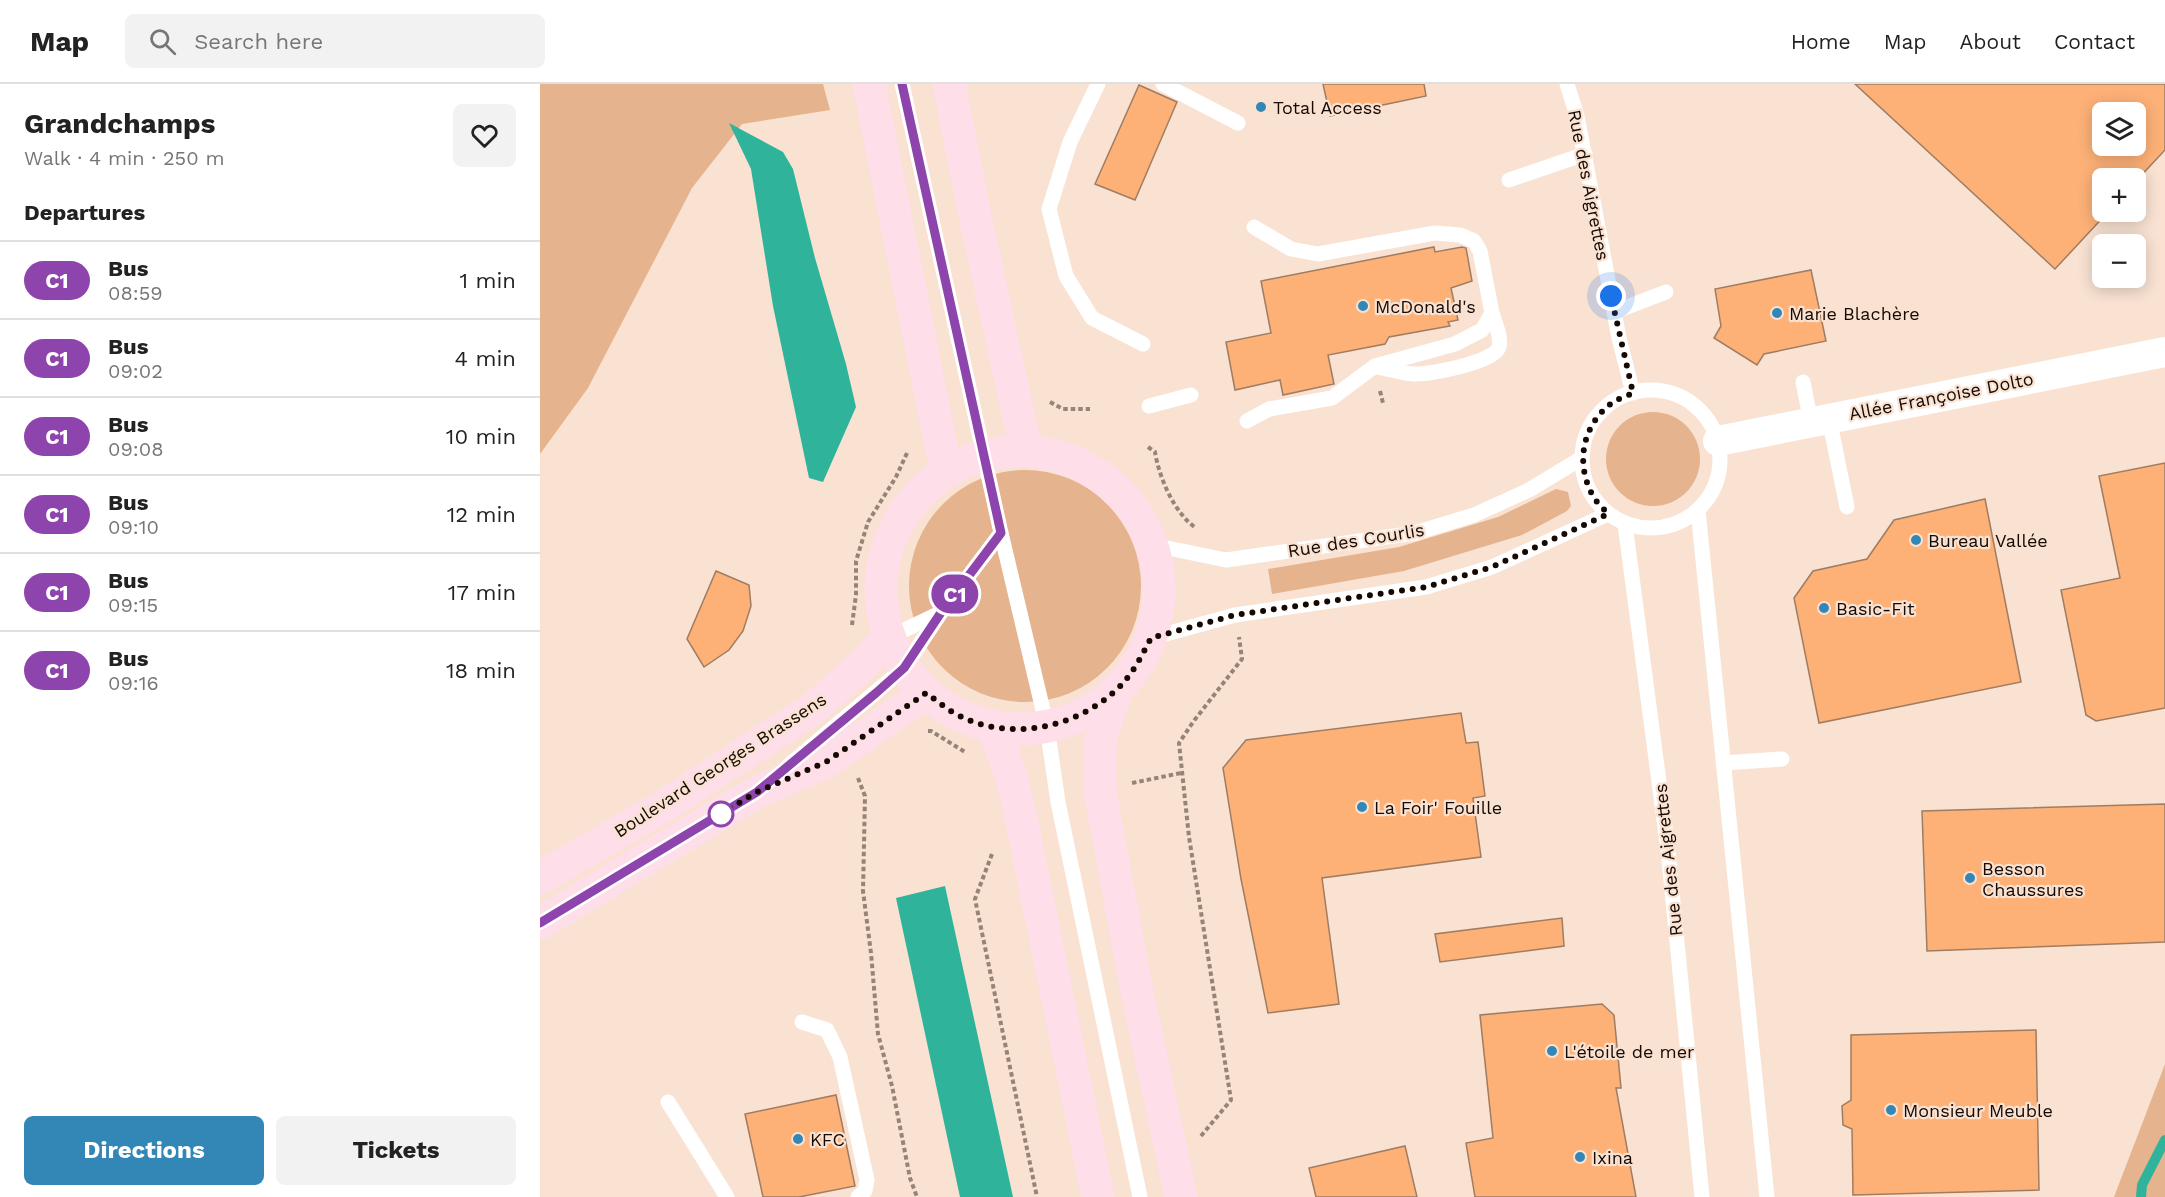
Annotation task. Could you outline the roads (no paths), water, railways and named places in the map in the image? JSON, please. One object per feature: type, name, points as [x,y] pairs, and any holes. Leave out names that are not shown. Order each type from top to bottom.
[{"type":"main road","points":[[869,84],[946,471]]},
{"type":"main road","points":[[950,84],[1026,450]]},
{"type":"main road","points":[[1026,450],[1065,457],[1085,466],[1104,477],[1120,492],[1140,517],[1153,545],[1159,576],[1159,608],[1151,638],[1136,667],[1116,691],[1084,714],[1047,727],[1020,729],[993,727],[957,715],[926,693],[904,668],[888,638],[880,601],[882,563],[895,527],[916,495],[946,471],[984,454],[1026,450]]},
{"type":"main road","name":"Boulevard Georges Brassens","points":[[540,878],[664,806],[811,710],[859,668],[888,638]]},
{"type":"main road","points":[[1116,691],[1100,740],[1100,791],[1136,982],[1181,1197]]},
{"type":"main road","points":[[540,923],[757,792],[826,762],[926,693]]},
{"type":"main road","points":[[993,727],[1011,775],[1018,803],[1098,1197]]},
{"type":"street","name":"Allée Françoise Dolto","points":[[1718,441],[2165,352]]},
{"type":"lane","points":[[902,84],[1001,533],[1047,727],[1058,802],[1140,1197]]},
{"type":"lane","points":[[1098,84],[1070,142],[1049,209],[1066,276],[1092,318],[1143,344]]},
{"type":"lane","points":[[1163,84],[1238,123]]},
{"type":"lane","name":"Rue des Aigrettes","points":[[1567,84],[1585,153],[1614,312],[1633,393]]},
{"type":"lane","points":[[1509,180],[1585,153]]},
{"type":"lane","points":[[1254,227],[1291,249],[1318,254],[1435,233],[1460,235],[1474,241],[1480,251],[1499,341],[1498,349],[1488,358],[1464,366],[1414,374],[1376,366]]},
{"type":"lane","points":[[1614,312],[1666,292]]},
{"type":"lane","points":[[1247,421],[1269,408],[1332,398],[1376,366],[1455,344],[1482,330],[1492,313]]},
{"type":"lane","points":[[1803,382],[1820,420],[1847,507]]},
{"type":"lane","points":[[1654,390],[1676,394],[1695,405],[1709,422],[1718,441],[1721,463],[1716,486],[1704,504],[1687,519],[1645,528],[1625,524],[1608,514],[1594,498],[1585,479],[1582,458],[1586,436],[1596,417],[1613,402],[1633,393],[1654,390]]},
{"type":"lane","points":[[1149,406],[1191,395]]},
{"type":"lane","name":"Rue des Courlis","points":[[1153,545],[1226,560],[1415,533],[1474,515],[1529,490],[1582,458]]},
{"type":"lane","points":[[1698,510],[1767,1197]]},
{"type":"lane","points":[[1151,638],[1235,615],[1426,587],[1492,567],[1608,514]]},
{"type":"lane","name":"Rue des Aigrettes","points":[[1625,524],[1668,850],[1702,1197]]},
{"type":"lane","points":[[757,792],[904,668],[942,611],[1001,533]]},
{"type":"lane","points":[[888,638],[942,611]]},
{"type":"lane","points":[[1723,763],[1782,759]]},
{"type":"lane","points":[[802,1022],[827,1030],[840,1057],[867,1180],[865,1191],[858,1197]]},
{"type":"lane","points":[[668,1102],[727,1197]]},
{"type":"water","points":[[729,123],[783,152],[793,169],[815,258],[846,364],[856,407],[823,482],[809,478],[773,306],[751,169]]},
{"type":"water","points":[[945,886],[1013,1197],[960,1197],[896,898]]},
{"type":"waterway","points":[[2141,1197],[2142,1185],[2165,1140]]},
{"type":"place","name":"Total Access","points":[[1261,107]]},
{"type":"place","name":"McDonald's","points":[[1363,306]]},
{"type":"place","name":"Marie Blachère","points":[[1777,313]]},
{"type":"place","name":"Bureau Vallée","points":[[1916,540]]},
{"type":"place","name":"Basic-Fit","points":[[1824,608]]},
{"type":"place","name":"La Foir' Fouille","points":[[1362,807]]},
{"type":"place","name":"Besson Chaussures","points":[[1970,878]]},
{"type":"place","name":"L'étoile de mer","points":[[1552,1051]]},
{"type":"place","name":"Monsieur Meuble","points":[[1891,1110]]},
{"type":"place","name":"KFC","points":[[798,1139]]},
{"type":"place","name":"Ixina","points":[[1580,1157]]}]
